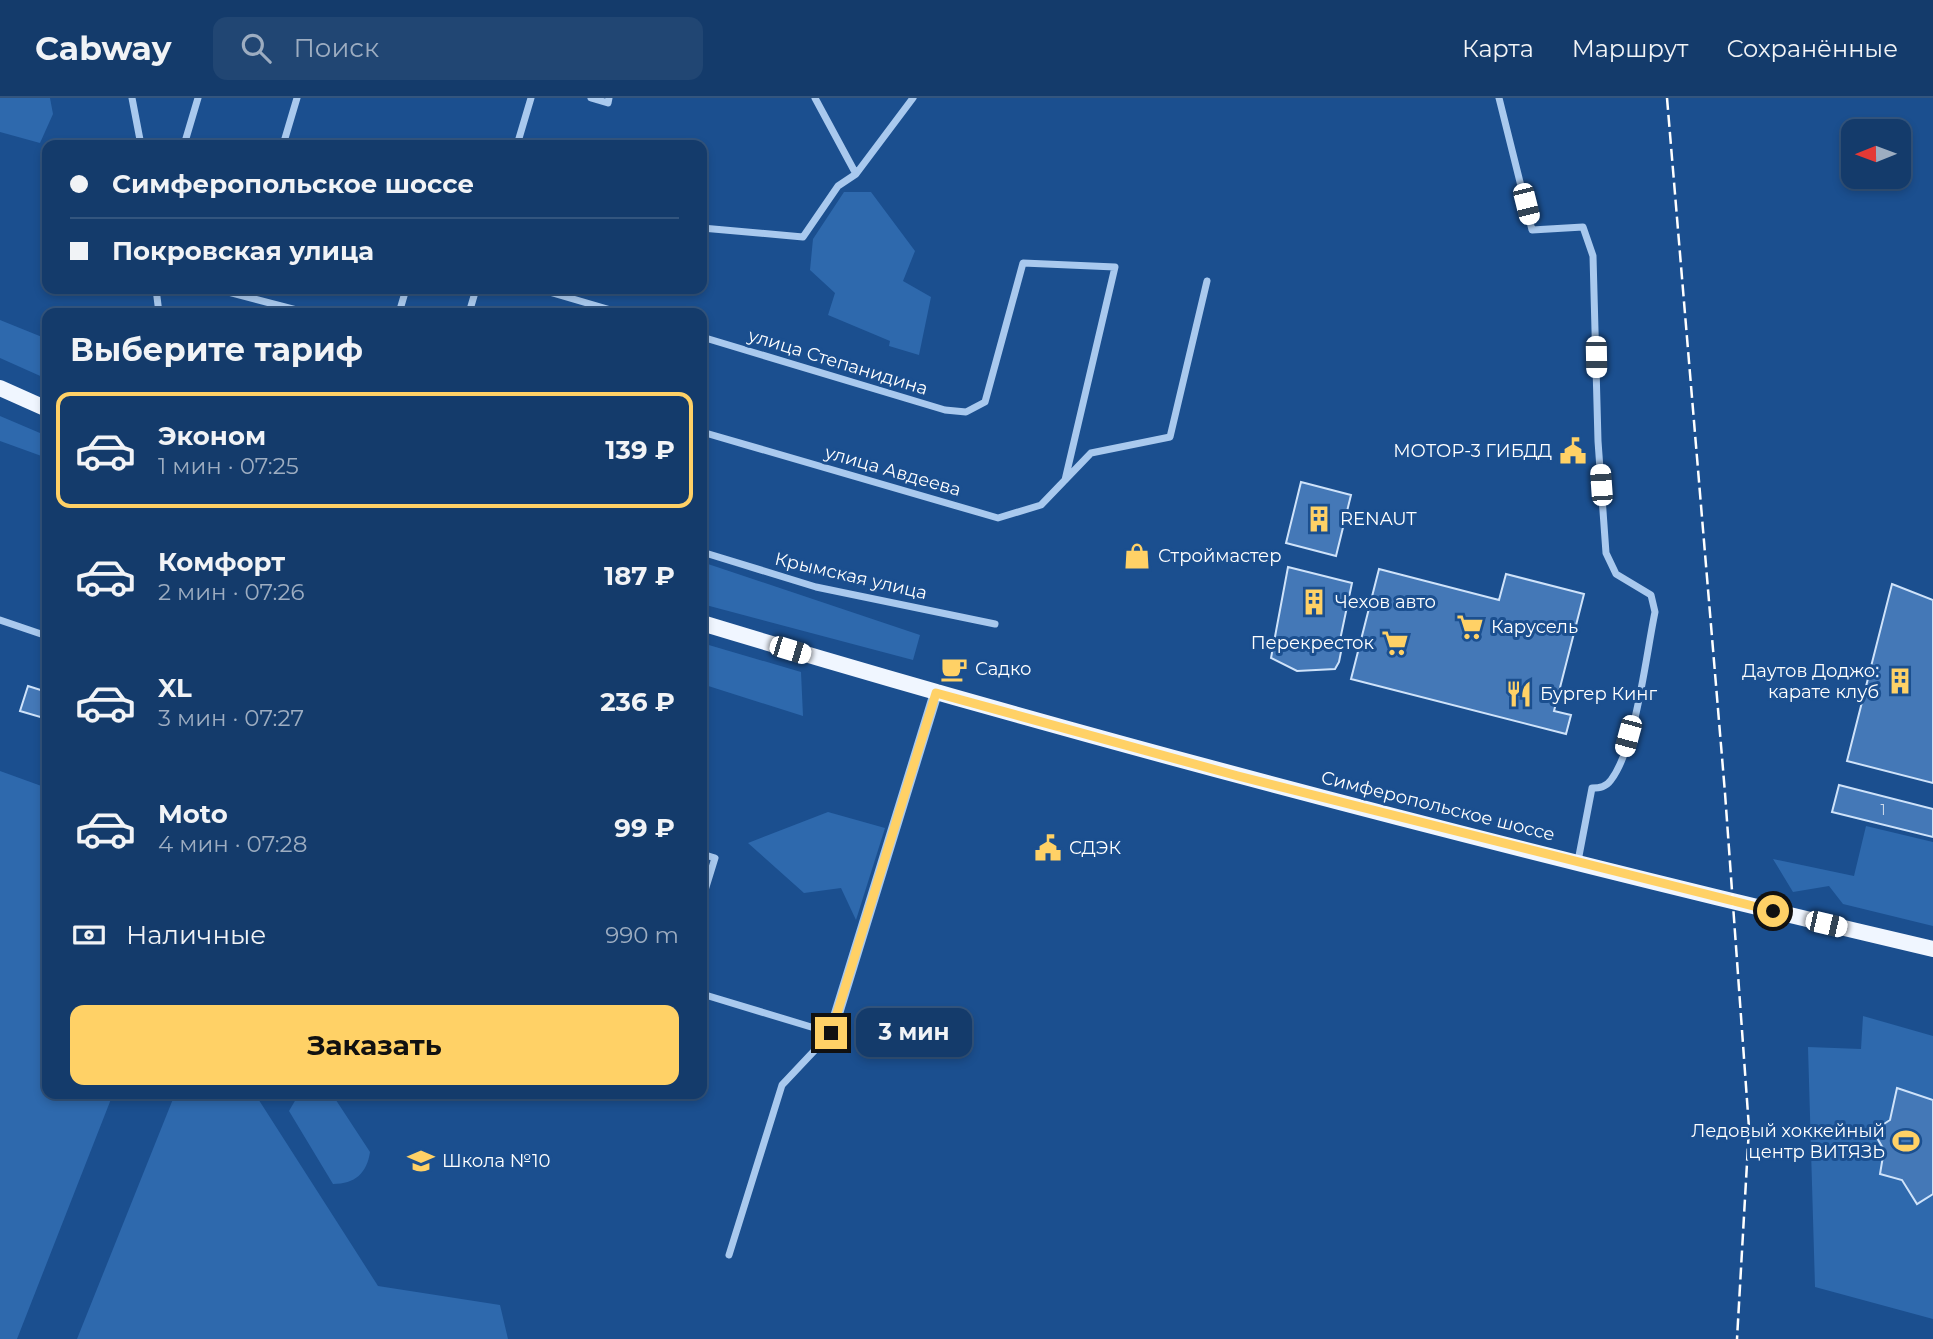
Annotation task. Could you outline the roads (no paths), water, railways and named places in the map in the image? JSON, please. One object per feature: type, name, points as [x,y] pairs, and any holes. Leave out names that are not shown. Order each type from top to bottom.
[{"type":"main road","points":[[0,388],[42,407]]},
{"type":"main road","name":"Симферопольское шоссе","points":[[707,624],[936,693],[1238,776],[1933,949]]},
{"type":"street","points":[[132,98],[140,140]]},
{"type":"street","points":[[185,140],[198,98]]},
{"type":"street","points":[[284,140],[297,98]]},
{"type":"street","points":[[518,140],[531,98]]},
{"type":"street","points":[[591,98],[608,103],[609,98]]},
{"type":"street","points":[[815,98],[856,174]]},
{"type":"street","points":[[707,228],[803,237],[838,186],[856,174],[913,98]]},
{"type":"street","points":[[1499,98],[1532,230],[1583,227],[1593,256],[1598,440],[1606,553],[1616,574],[1651,595],[1654,612],[1623,756],[1612,779],[1606,785],[1592,788],[1578,861]]},
{"type":"street","name":"улица Степанидина","points":[[707,339],[945,410],[966,412],[985,402],[1023,263],[1115,267],[1065,480]]},
{"type":"street","name":"улица Авдеева","points":[[707,433],[998,518],[1041,505],[1091,453],[1170,437],[1206,281]]},
{"type":"street","points":[[236,294],[289,308]]},
{"type":"street","points":[[556,294],[604,308]]},
{"type":"street","name":"Крымская улица","points":[[707,554],[816,587],[995,624]]},
{"type":"street","points":[[0,620],[42,634]]},
{"type":"street","points":[[729,1255],[782,1085],[831,1033],[936,693]]},
{"type":"street","points":[[707,855],[715,858],[707,884]]},
{"type":"street","points":[[707,996],[831,1033]]},
{"type":"railway","points":[[1667,98],[1725,793],[1749,1128],[1737,1339]]},
{"type":"place","name":"МОТОР-3 ГИБДД","points":[[1573,451]]},
{"type":"place","name":"RENAUT","points":[[1319,519]]},
{"type":"place","name":"Строймастер","points":[[1137,556]]},
{"type":"place","name":"Чехов авто","points":[[1314,602]]},
{"type":"place","name":"Карусель","points":[[1470,627]]},
{"type":"place","name":"Перекресток","points":[[1395,643]]},
{"type":"place","name":"Садко","points":[[954,669]]},
{"type":"place","name":"Даутов Доджо: карате клуб","points":[[1900,681]]},
{"type":"place","name":"Бургер Кинг","points":[[1519,694]]},
{"type":"place","name":"СДЭК","points":[[1048,848]]},
{"type":"place","name":"Ледовый хоккейный центр ВИТЯЗЬ","points":[[1906,1141]]},
{"type":"place","name":"Школа №10","points":[[421,1161]]}]
